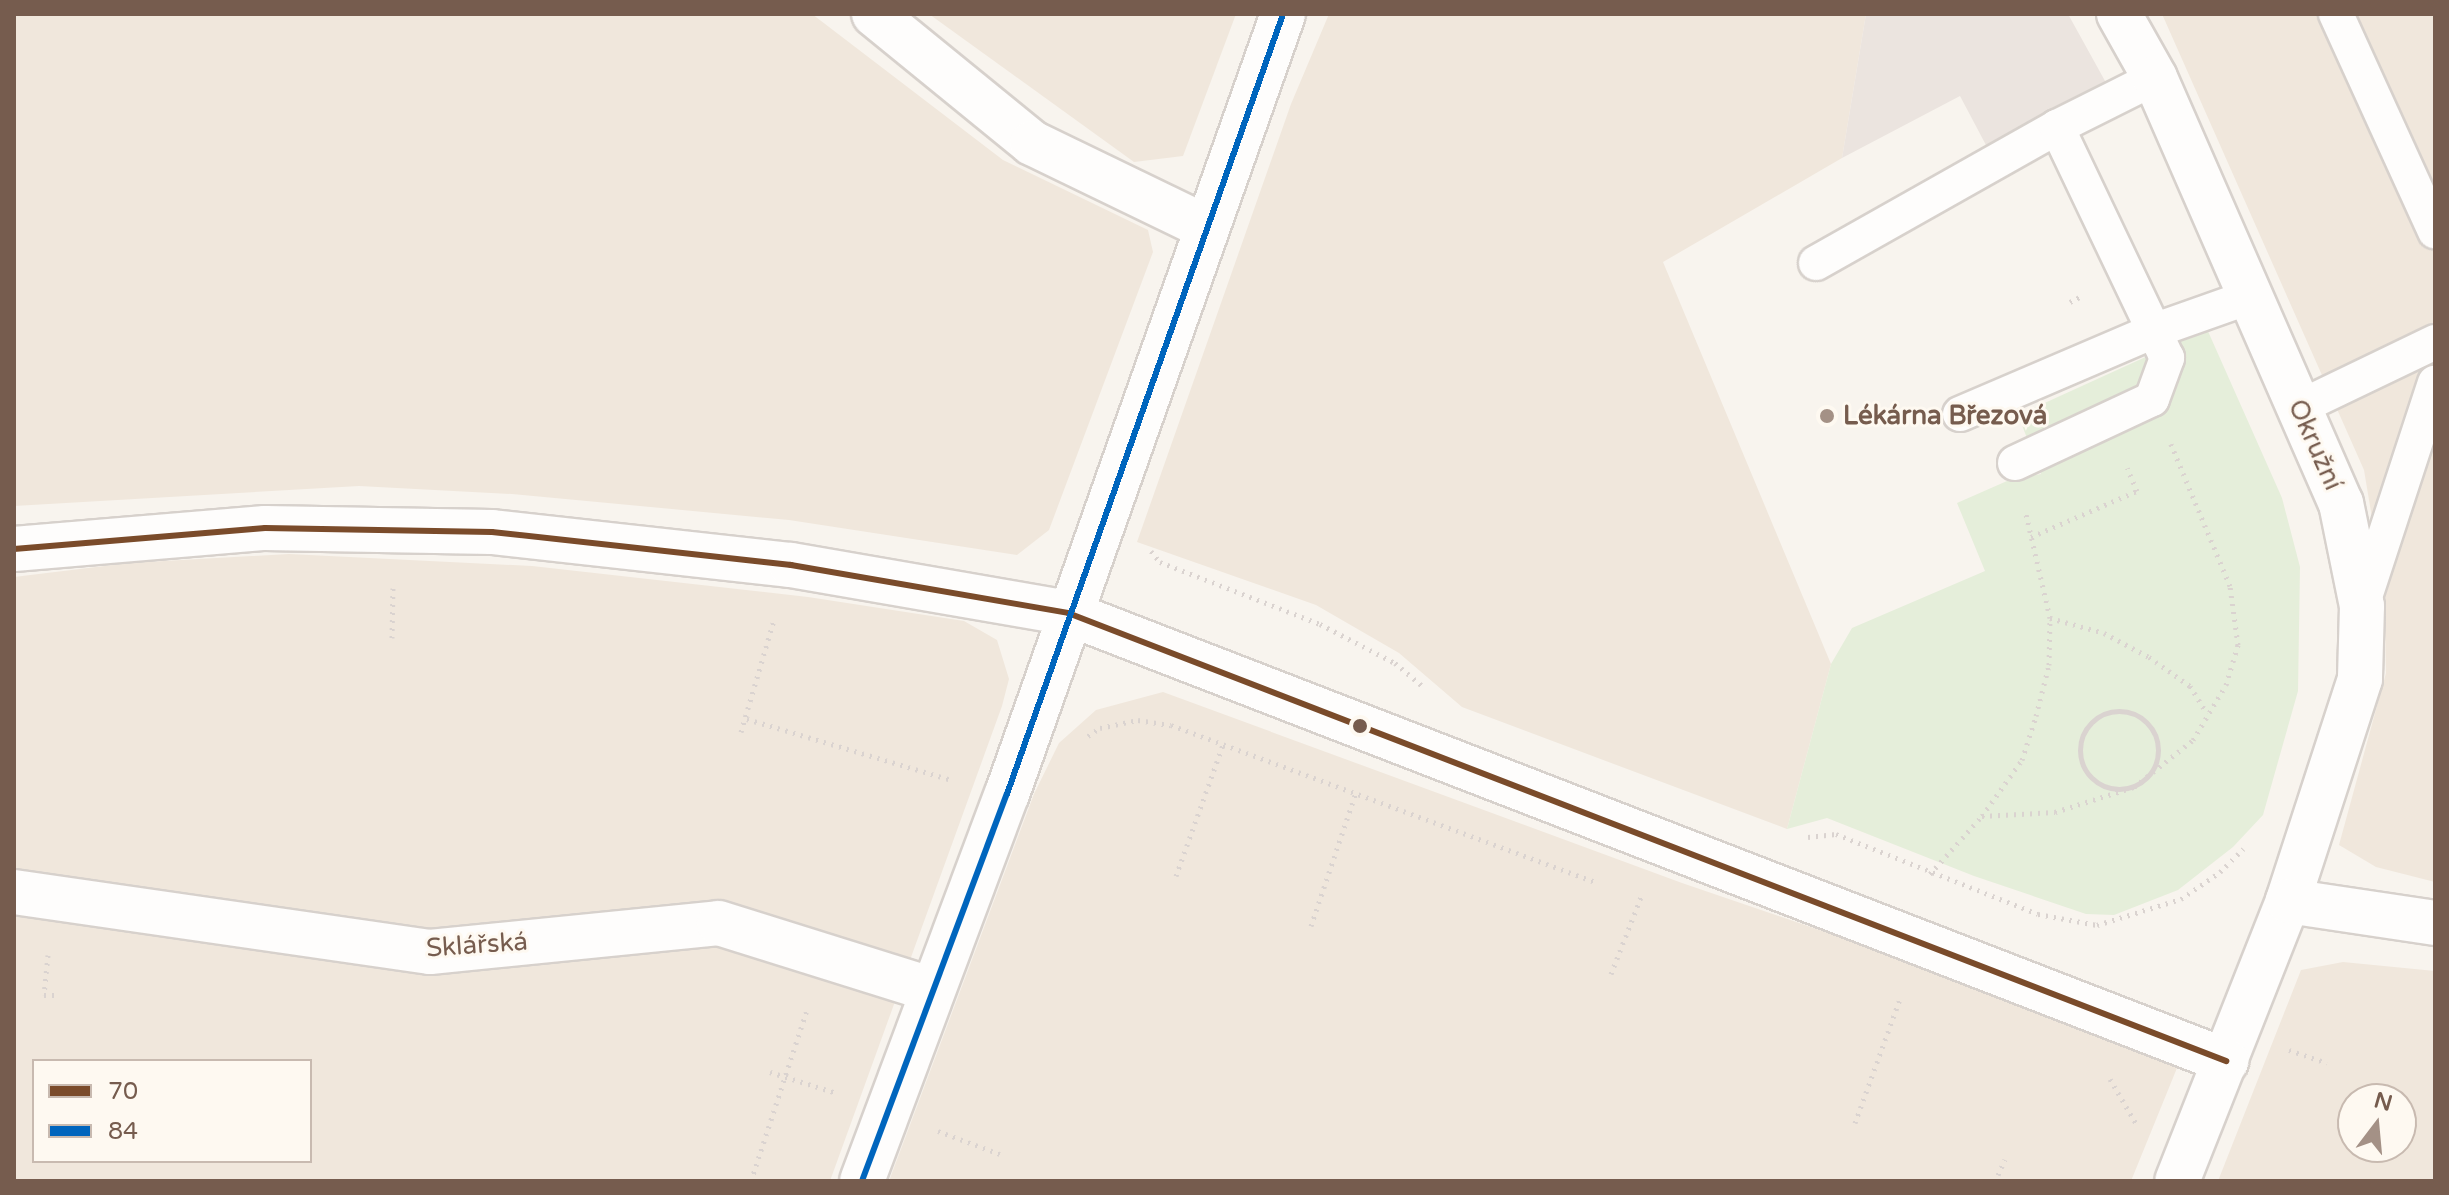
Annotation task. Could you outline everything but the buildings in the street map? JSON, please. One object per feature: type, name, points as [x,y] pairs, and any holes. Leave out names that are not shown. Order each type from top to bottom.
[{"type":"street","points":[[874,14],[1032,143],[1206,227]]},
{"type":"street","points":[[862,1181],[1283,14]]},
{"type":"street","name":"Okružní","points":[[2119,14],[2155,78],[2341,503],[2362,606],[2360,679],[2288,901],[2177,1181]]},
{"type":"street","points":[[14,549],[265,528],[492,532],[791,565],[1068,613],[2226,1061]]},
{"type":"street","name":"Sklářská","points":[[14,892],[430,952],[719,923],[933,990]]},
{"type":"street","points":[[2288,901],[2435,923]]},
{"type":"lane","points":[[2336,14],[2435,231]]},
{"type":"lane","points":[[1816,263],[2057,127],[2155,78]]},
{"type":"lane","points":[[2015,463],[2152,399],[2167,358],[2057,127]]},
{"type":"lane","points":[[1960,414],[2156,330],[2252,296]]},
{"type":"lane","points":[[2298,408],[2435,342]]},
{"type":"lane","points":[[2362,606],[2435,383]]},
{"type":"path","points":[[1982,816],[2055,812],[2134,787],[2193,740],[2226,685],[2238,645],[2230,586],[2152,399]]},
{"type":"path","points":[[2031,537],[2137,491],[2107,419]]},
{"type":"path","points":[[1930,874],[1982,816],[2027,745],[2049,665],[2050,618],[2015,463]]},
{"type":"path","points":[[1148,539],[1160,562],[1320,624],[1395,663],[1429,693]]},
{"type":"path","points":[[392,638],[393,581]]},
{"type":"path","points":[[2050,618],[2104,633],[2149,657],[2190,686],[2207,713]]},
{"type":"path","points":[[2132,714],[2153,730],[2158,742],[2154,769],[2134,787],[2109,788],[2082,764],[2082,738],[2096,718],[2132,714]]},
{"type":"path","points":[[747,719],[967,784]]},
{"type":"path","points":[[1085,738],[1100,728],[1138,720],[1171,725],[1356,792],[1404,815],[1611,887]]},
{"type":"path","points":[[1176,876],[1223,745]]},
{"type":"path","points":[[1311,926],[1356,792]]},
{"type":"path","points":[[1795,838],[1836,834],[1930,874],[2038,914],[2097,925],[2181,899],[2220,872],[2252,839]]},
{"type":"path","points":[[1626,892],[1655,903]]},
{"type":"path","points":[[1611,974],[1641,897]]},
{"type":"path","points":[[751,1181],[824,956]]},
{"type":"path","points":[[1888,986],[1917,997]]},
{"type":"path","points":[[1855,1123],[1903,991]]},
{"type":"path","points":[[2098,1070],[2117,1084],[2142,1141]]},
{"type":"path","points":[[770,1072],[844,1095]]},
{"type":"path","points":[[922,1125],[1000,1154]]},
{"type":"path","points":[[1998,1175],[2005,1159]]},
{"type":"shaded area","points":[[14,14],[812,14],[1003,160],[1148,230],[1153,252],[1049,530],[1017,555],[789,520],[512,494],[359,486],[14,506]]},
{"type":"shaded area","points":[[929,14],[1236,14],[1183,156],[1134,162]]},
{"type":"shaded area","points":[[1329,14],[1866,14],[1842,158],[1663,262],[1831,664],[1787,829],[1462,707],[1399,653],[1316,605],[1137,542],[1291,104]]},
{"type":"shaded area","points":[[1866,14],[2068,14],[2115,99],[1987,147],[1960,96],[1842,158]]},
{"type":"shaded area","points":[[2162,14],[2435,14],[2435,882],[2376,867],[2339,845],[2386,673],[2384,590],[2364,470]]},
{"type":"shaded area","points":[[289,554],[532,566],[808,597],[964,621],[997,640],[1009,679],[1002,706],[830,1181],[14,1181],[14,577],[129,563]]},
{"type":"shaded area","points":[[1163,692],[1682,883],[2167,1049],[2177,1068],[2131,1181],[889,1181],[1034,794],[1059,743],[1096,710]]},
{"type":"shaded area","points":[[2343,962],[2435,971],[2435,1181],[2218,1181],[2301,970]]},
{"type":"green space","points":[[2207,329],[2282,498],[2300,567],[2298,691],[2263,815],[2233,847],[2178,890],[2114,915],[2086,914],[1974,876],[1827,818],[1787,829],[1831,664],[1852,628],[1985,571],[1957,503],[2007,481],[2041,474],[2018,415]]},
{"type":"transit line","name":"84","points":[[862,1181],[1007,794],[1283,14]]},
{"type":"transit line","name":"70","points":[[14,549],[265,528],[492,532],[791,565],[1068,613],[2226,1061]]},
{"type":"place","name":"Lékárna Březová","points":[[1827,416]]}]
